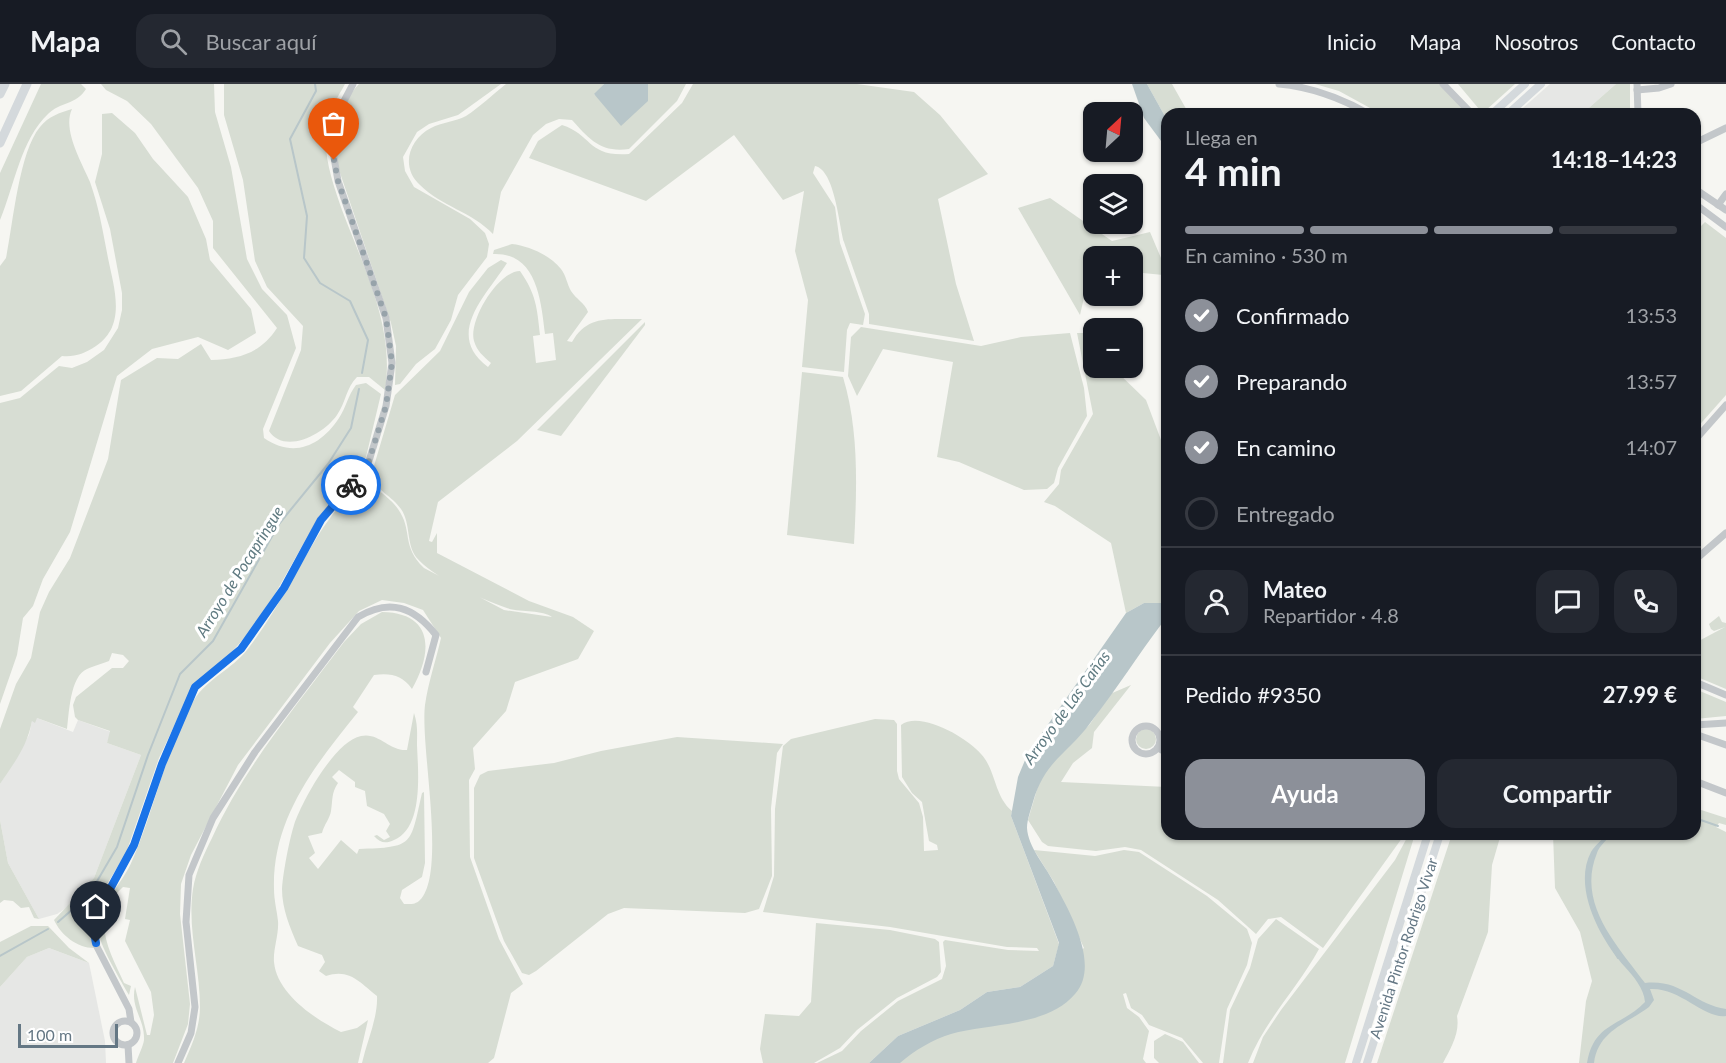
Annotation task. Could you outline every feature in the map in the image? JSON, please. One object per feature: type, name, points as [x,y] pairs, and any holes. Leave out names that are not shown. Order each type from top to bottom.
[{"type":"highway","points":[[0,94],[4,84]]},
{"type":"highway","points":[[0,143],[27,84]]},
{"type":"main road","points":[[1499,108],[1526,84]]},
{"type":"main road","points":[[1515,108],[1541,84]]},
{"type":"main road","name":"Avenida Pintor Rodrigo Vivar","points":[[1356,1063],[1426,840]]},
{"type":"main road","name":"Avenida Pintor Rodrigo Vivar","points":[[1367,1063],[1438,840]]},
{"type":"street","points":[[128,1045],[137,1035],[136,1028],[131,1022],[129,1009],[96,943],[92,922],[134,845],[162,764],[195,687],[241,649],[284,588],[321,520],[368,464],[386,406],[392,363],[386,318],[338,181],[331,140],[334,118],[353,84]]},
{"type":"street","points":[[1279,84],[1301,86],[1334,96],[1357,108]]},
{"type":"street","points":[[1443,84],[1466,108]]},
{"type":"street","points":[[1638,108],[1637,87],[1659,88],[1671,84]]},
{"type":"street","points":[[1701,140],[1726,128]]},
{"type":"street","points":[[1701,193],[1726,210]]},
{"type":"street","points":[[1719,205],[1726,194]]},
{"type":"street","points":[[1701,208],[1726,226]]},
{"type":"street","points":[[1701,433],[1726,405]]},
{"type":"street","points":[[1701,555],[1726,533]]},
{"type":"street","points":[[178,1063],[191,1033],[195,1007],[186,922],[189,875],[213,818],[255,752],[358,618],[372,609],[398,606],[422,617],[436,635],[426,672]]},
{"type":"street","points":[[1701,685],[1726,696]]},
{"type":"street","points":[[1701,725],[1726,723]]},
{"type":"street","points":[[1709,724],[1712,740]]},
{"type":"street","points":[[1144,726],[1152,727],[1158,732],[1160,740],[1158,748],[1151,753],[1143,754],[1136,751],[1132,744],[1132,736],[1136,729],[1144,726]]},
{"type":"street","points":[[1701,736],[1726,745]]},
{"type":"street","points":[[1701,783],[1726,793]]},
{"type":"street","points":[[128,1045],[116,1041],[114,1032],[120,1022],[131,1022]]},
{"type":"street","points":[[128,1045],[129,1063]]},
{"type":"shaded area","points":[[41,84],[81,84],[86,89],[78,98],[48,114],[31,136],[0,220],[0,173]]},
{"type":"shaded area","points":[[101,84],[214,84],[215,112],[231,167],[247,259],[262,289],[287,315],[296,348],[263,429],[264,438],[285,447],[305,446],[315,442],[332,428],[356,385],[366,383],[381,394],[366,457],[360,469],[318,518],[275,594],[247,635],[229,655],[194,684],[159,758],[126,853],[90,912],[89,927],[94,948],[82,946],[70,940],[54,920],[94,878],[141,755],[107,743],[110,731],[78,720],[75,717],[73,705],[76,697],[112,668],[123,668],[129,661],[123,655],[112,653],[109,661],[81,673],[71,696],[67,729],[37,718],[35,723],[32,721],[23,747],[0,784],[0,729],[16,684],[31,658],[40,612],[49,592],[70,558],[108,459],[121,380],[157,358],[178,359],[201,344],[211,360],[240,356],[264,343],[277,328],[213,248],[213,221],[198,188],[151,124],[127,101],[106,90]]},
{"type":"shaded area","points":[[224,84],[345,84],[328,119],[327,158],[339,200],[376,298],[382,321],[387,367],[385,390],[369,377],[357,377],[350,386],[337,415],[323,429],[304,439],[285,441],[276,438],[269,431],[301,350],[303,326],[267,287],[255,261],[243,180],[224,115]]},
{"type":"shaded area","points":[[359,84],[501,84],[458,115],[429,124],[417,132],[403,157],[405,171],[414,187],[470,219],[485,233],[489,244],[487,257],[458,295],[451,320],[435,349],[416,364],[400,384],[395,385],[396,346],[391,323],[337,164],[340,121],[347,101]]},
{"type":"shaded area","points":[[506,84],[604,84],[594,95],[648,101],[648,84],[686,84],[677,101],[629,149],[603,147],[590,139],[572,120],[559,119],[546,124],[533,135],[501,192],[493,234],[476,220],[428,192],[414,178],[409,162],[413,146],[423,133],[435,126],[466,116]]},
{"type":"shaded area","points":[[693,84],[857,84],[914,92],[940,115],[988,174],[938,199],[956,284],[974,341],[869,324],[869,314],[844,242],[832,188],[822,170],[815,166],[813,173],[835,207],[840,243],[865,314],[863,325],[850,323],[847,330],[844,372],[802,367],[808,300],[795,251],[804,191],[783,200],[734,135],[646,201],[529,158],[538,141],[562,125],[580,134],[598,149],[615,154],[629,154],[682,103]]},
{"type":"shaded area","points":[[1147,84],[1172,84],[1186,108],[1161,109]]},
{"type":"shaded area","points":[[1315,84],[1448,84],[1466,108],[1370,108],[1339,91]]},
{"type":"shaded area","points":[[1458,84],[1515,84],[1488,108],[1478,108]]},
{"type":"shaded area","points":[[1550,84],[1616,84],[1589,108],[1523,108]]},
{"type":"shaded area","points":[[1616,84],[1630,84],[1630,108],[1589,108]]},
{"type":"shaded area","points":[[72,109],[69,127],[98,210],[115,293],[115,317],[112,328],[96,346],[79,354],[62,356],[21,391],[0,396],[0,266],[6,258],[22,170],[33,138],[43,123]]},
{"type":"shaded area","points":[[112,113],[135,133],[153,159],[188,197],[206,239],[210,260],[251,309],[256,333],[228,350],[198,337],[152,349],[117,376],[70,532],[43,579],[33,606],[23,618],[17,655],[0,704],[0,403],[20,398],[59,366],[72,368],[87,362],[104,350],[118,328],[122,310],[122,293],[110,229],[95,182],[102,154],[102,114]]},
{"type":"shaded area","points":[[1050,198],[1083,221],[1083,234],[1102,234],[1112,241],[1150,232],[1161,258],[1161,275],[1143,273],[1143,246],[1083,246],[1083,302],[1080,315],[1018,208]]},
{"type":"shaded area","points":[[1705,222],[1726,238],[1726,395],[1701,423],[1701,226]]},
{"type":"shaded area","points":[[512,244],[519,245],[551,259],[561,269],[571,291],[587,309],[588,312],[567,341],[572,342],[578,333],[594,322],[611,319],[642,319],[517,441],[438,502],[429,541],[432,542],[437,533],[437,553],[529,601],[573,617],[594,631],[578,659],[515,682],[506,711],[473,748],[475,769],[469,780],[470,857],[499,939],[523,984],[511,993],[494,1058],[488,1063],[362,1063],[374,1021],[377,996],[348,975],[326,976],[319,971],[325,962],[322,955],[298,946],[285,911],[282,889],[292,832],[298,814],[321,773],[341,749],[351,740],[361,736],[367,735],[395,748],[407,750],[414,713],[417,729],[417,798],[415,812],[404,834],[388,842],[376,838],[374,836],[377,835],[384,840],[390,837],[386,831],[390,824],[384,814],[367,806],[365,791],[355,787],[355,782],[339,770],[332,777],[338,783],[333,794],[330,814],[322,833],[308,836],[315,853],[309,858],[318,869],[341,840],[357,854],[359,849],[390,847],[407,840],[415,824],[424,792],[425,863],[422,877],[402,890],[400,898],[404,904],[416,903],[428,885],[432,837],[424,724],[425,705],[441,638],[423,610],[404,603],[382,600],[359,611],[330,643],[238,765],[191,855],[181,884],[180,914],[190,1004],[188,1024],[173,1063],[136,1063],[143,1046],[144,1033],[134,1001],[135,987],[147,1035],[150,1035],[154,1015],[151,992],[125,941],[130,920],[125,919],[130,888],[123,887],[113,899],[104,922],[108,946],[113,958],[124,983],[131,986],[129,995],[100,940],[99,924],[105,905],[132,861],[175,739],[194,700],[206,686],[247,650],[276,608],[324,526],[367,474],[369,480],[394,504],[402,517],[412,552],[417,560],[424,568],[441,577],[416,557],[401,509],[373,481],[371,476],[395,395],[440,351],[469,292],[488,268],[501,260],[507,263],[480,302],[469,328],[469,341],[475,354],[488,367],[491,363],[474,341],[473,332],[480,310],[486,298],[503,279],[511,273],[520,271],[533,294],[537,309],[540,335],[533,336],[536,363],[556,360],[553,333],[545,334],[538,294],[528,270],[519,261],[508,256],[493,254],[494,250]],"holes":[[[478,596],[510,609],[542,613],[552,617],[504,610]]]},
{"type":"shaded area","points":[[645,322],[561,436],[537,430]]},
{"type":"shaded area","points":[[861,327],[981,346],[1021,337],[1070,333],[1084,388],[1087,416],[1058,468],[1054,483],[1047,489],[1024,490],[959,462],[937,457],[953,362],[883,349],[857,396],[848,376],[851,337]]},
{"type":"shaded area","points":[[1077,333],[1083,333],[1083,363]]},
{"type":"shaded area","points":[[802,372],[843,377],[854,438],[856,481],[854,544],[787,535]]},
{"type":"shaded area","points":[[1086,378],[1123,378],[1146,400],[1161,440],[1161,603],[1144,603],[1126,613],[1111,543],[1055,506],[1044,502],[1059,484],[1061,470],[1093,414]]},
{"type":"shaded area","points":[[382,612],[399,614],[412,619],[420,627],[425,649],[419,675],[412,689],[396,676],[374,675],[353,707],[358,712],[312,772],[300,793],[280,839],[275,863],[274,893],[278,926],[274,962],[277,974],[282,985],[299,1004],[309,1013],[341,1032],[357,1028],[368,1020],[358,1063],[184,1063],[195,1036],[200,1014],[192,904],[194,882],[203,856],[225,811],[273,737],[344,642],[361,624]]},
{"type":"shaded area","points":[[1719,616],[1722,622],[1726,623],[1726,689],[1701,679],[1701,640],[1725,627],[1714,631],[1709,624]]},
{"type":"shaded area","points":[[1131,685],[1094,732],[1092,748],[1073,763],[1061,782],[1161,787],[1161,840],[1401,840],[1323,948],[1281,917],[1268,919],[1256,934],[1218,900],[1141,850],[1125,847],[1096,851],[1048,846],[1042,842],[1028,820],[1038,786],[1048,767],[1090,724],[1110,694]]},
{"type":"shaded area","points":[[1701,692],[1726,702],[1726,716],[1701,718]]},
{"type":"shaded area","points":[[37,718],[73,732],[78,720],[111,732],[107,743],[141,755],[94,878],[72,904],[57,914],[39,919],[8,863],[0,820],[0,784],[29,735],[32,721]]},
{"type":"shaded area","points":[[875,719],[894,720],[897,724],[897,771],[899,779],[919,803],[923,817],[924,851],[938,850],[937,845],[929,841],[922,802],[912,793],[902,777],[901,725],[909,721],[931,723],[966,741],[986,760],[998,791],[1012,811],[1011,816],[1059,944],[1053,966],[1020,987],[987,992],[960,1010],[898,1036],[869,1063],[817,1063],[842,1051],[861,1031],[898,1001],[942,979],[946,966],[943,942],[945,940],[1008,950],[1039,951],[1037,948],[1007,947],[890,927],[763,912],[774,876],[775,809],[783,746],[791,739]]},
{"type":"shaded area","points":[[1146,729],[1153,732],[1156,739],[1153,746],[1146,749],[1139,746],[1136,739],[1139,732]]},
{"type":"shaded area","points":[[677,737],[783,744],[777,753],[771,808],[772,876],[759,909],[745,913],[624,908],[608,914],[536,971],[529,975],[522,973],[504,941],[474,858],[474,788],[480,775],[488,771],[554,763],[601,751]]},
{"type":"shaded area","points":[[1701,810],[1726,818],[1726,825],[1719,823],[1716,827],[1726,832],[1726,1063],[1579,1063],[1586,1001],[1592,981],[1580,932],[1555,888],[1553,840],[1701,840]]},
{"type":"shaded area","points":[[0,820],[8,863],[39,919],[34,918],[29,907],[21,908],[13,901],[4,900],[0,903]]},
{"type":"shaded area","points":[[1406,840],[1413,840],[1345,1063],[1253,1063],[1263,1037],[1281,1010],[1395,860]]},
{"type":"shaded area","points":[[1450,840],[1499,840],[1492,865],[1488,932],[1457,1016],[1454,1040],[1443,1063],[1377,1063]]},
{"type":"shaded area","points":[[1034,850],[1095,856],[1124,850],[1139,852],[1207,896],[1247,929],[1252,943],[1247,965],[1227,1009],[1219,1063],[1203,1063],[1182,1038],[1149,1025],[1142,1015],[1131,1008],[1126,993],[1123,994],[1127,1008],[1139,1017],[1149,1031],[1143,1059],[1146,1063],[881,1063],[912,1037],[973,1028],[1084,948],[1054,882]]},
{"type":"shaded area","points":[[1276,919],[1319,949],[1263,1033],[1248,1063],[1223,1063],[1230,1010],[1250,968],[1258,939]]},
{"type":"shaded area","points":[[816,923],[890,930],[935,939],[939,942],[941,972],[937,977],[897,998],[857,1030],[840,1048],[814,1063],[763,1063],[760,1049],[765,1014],[799,1016],[811,1002]]},
{"type":"shaded area","points":[[31,926],[48,926],[69,948],[89,963],[49,948],[27,957],[0,987],[0,942]]},
{"type":"shaded area","points":[[49,948],[89,963],[105,1041],[106,1063],[0,1063],[0,987],[27,957]]},
{"type":"shaded area","points":[[1165,1034],[1183,1042],[1199,1063],[1159,1063],[1154,1058],[1154,1041]]},
{"type":"water","points":[[604,84],[648,84],[648,101],[621,126],[594,94]]},
{"type":"water","points":[[1132,84],[1147,84],[1161,109],[1161,141],[1144,118],[1143,102],[1138,102]]},
{"type":"water","name":"Arroyo de Las Cañas","points":[[1144,603],[1161,603],[1161,625],[1082,733],[1044,776],[1033,802],[1027,828],[1030,842],[1067,907],[1080,938],[1085,968],[1082,982],[1075,994],[1063,1005],[1049,1013],[1017,1022],[944,1036],[924,1046],[900,1063],[869,1063],[898,1036],[960,1010],[987,992],[1020,987],[1053,966],[1059,943],[1011,816],[1018,777],[1028,753],[1126,613]]},
{"type":"water","points":[[1601,840],[1606,840],[1599,848],[1592,872],[1592,890],[1596,907],[1612,939],[1645,983],[1658,983],[1679,988],[1705,1003],[1726,1009],[1726,1016],[1709,1013],[1671,993],[1650,989],[1654,1000],[1649,1007],[1614,1029],[1601,1043],[1594,1063],[1587,1063],[1591,1050],[1602,1032],[1645,1002],[1638,983],[1607,943],[1592,913],[1585,881],[1586,866],[1591,852]]},
{"type":"waterway","name":"Arroyo de Pocapringue","points":[[315,84],[316,91],[290,139],[307,216],[304,258],[320,283],[350,301],[368,340],[362,373]]},
{"type":"waterway","name":"Arroyo de Pocapringue","points":[[58,922],[89,895],[117,847],[148,755],[180,674],[213,641],[279,524],[328,464],[351,428],[359,389]]},
{"type":"waterway","points":[[1701,820],[1718,826]]},
{"type":"waterway","name":"Arroyo de Pocapringue","points":[[0,956],[48,929]]},
{"type":"waterway","points":[[1612,948],[1618,958]]},
{"type":"way so far","points":[[334,160],[338,181],[386,318],[392,363],[386,406],[368,464],[351,485]]},
{"type":"route","points":[[96,943],[92,922],[119,878],[134,845],[162,764],[195,687],[241,649],[284,588],[321,520],[351,485]]}]
